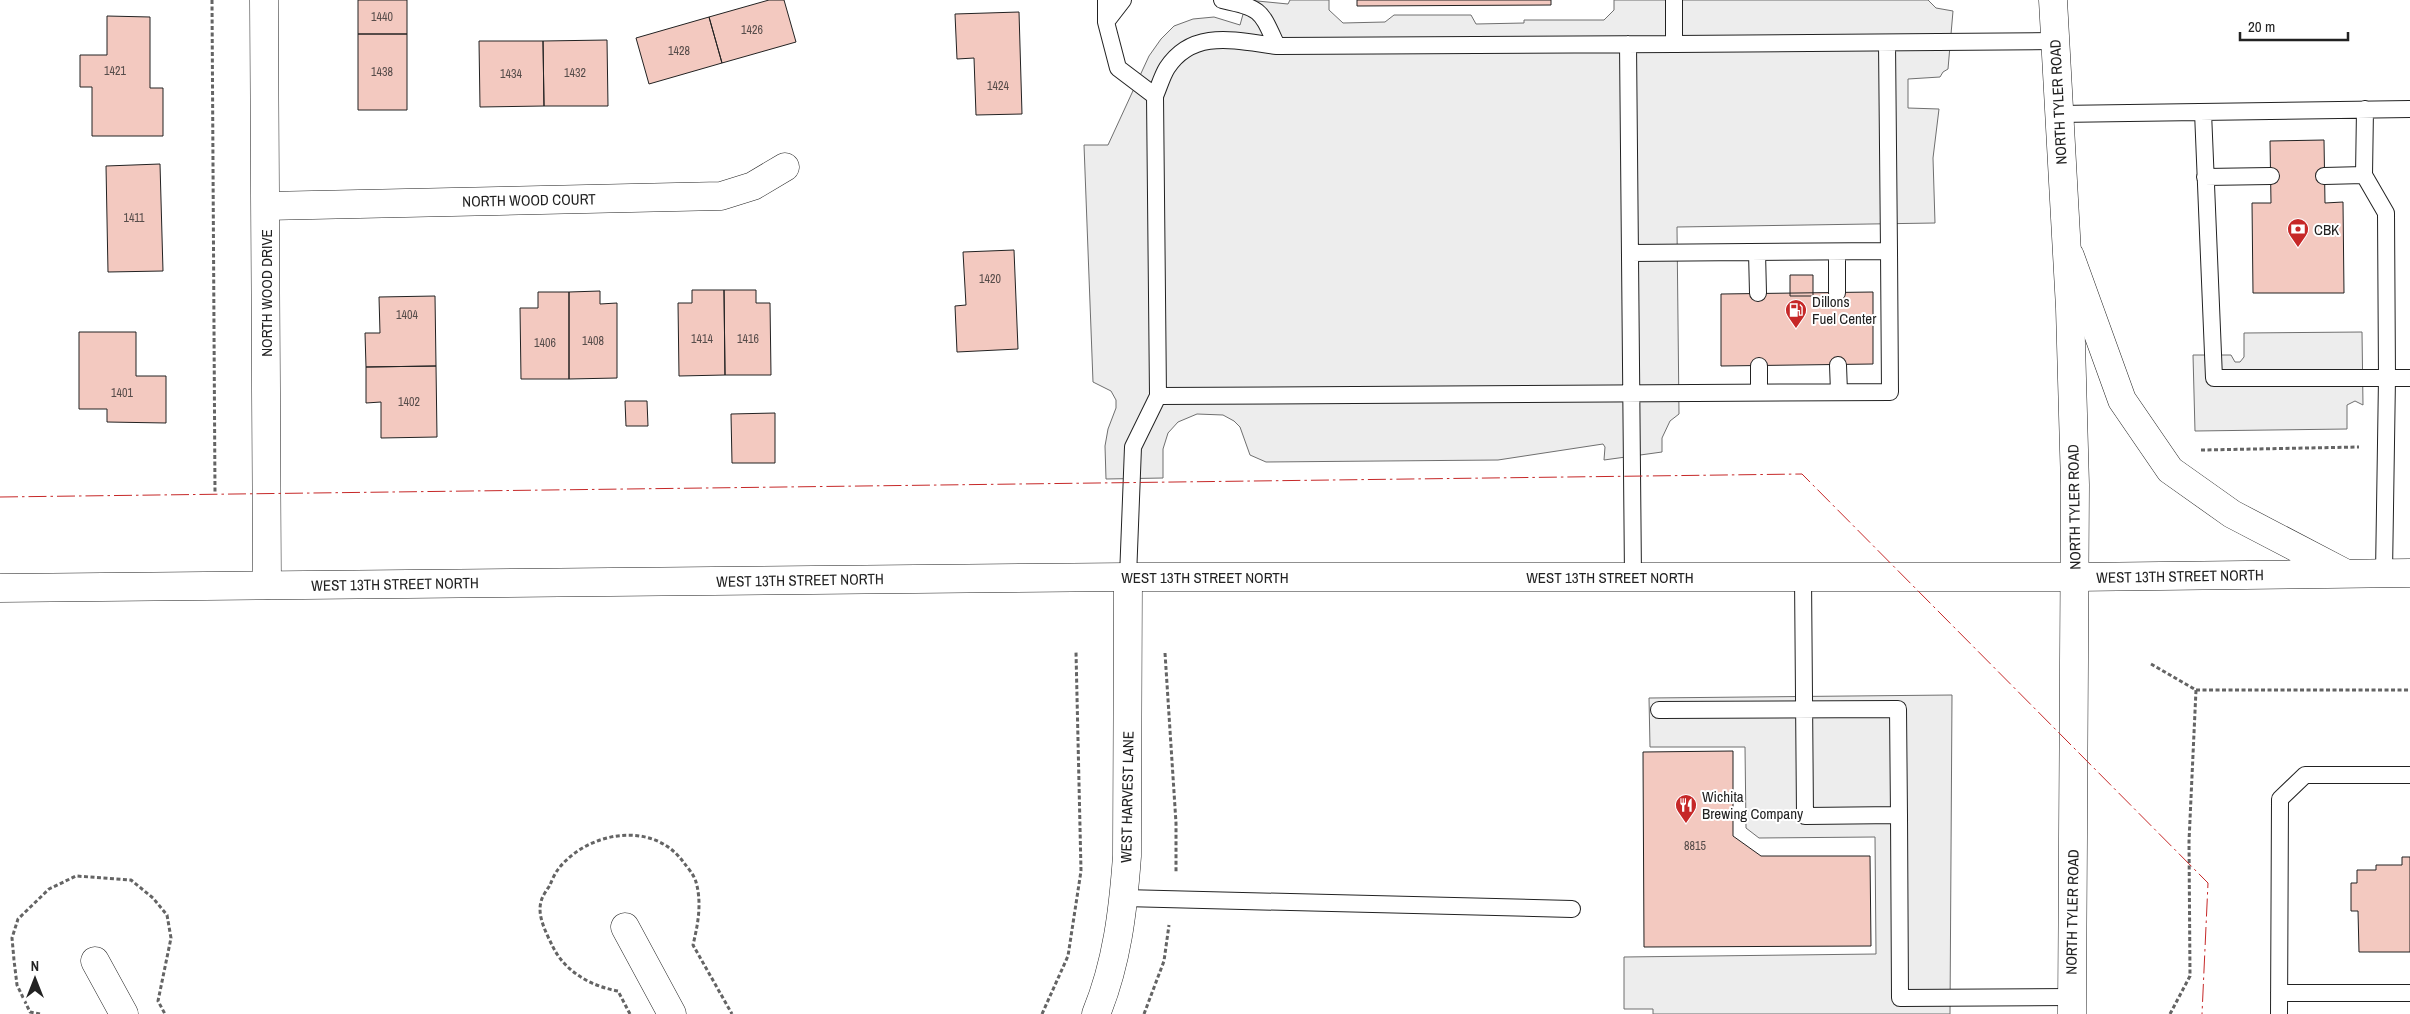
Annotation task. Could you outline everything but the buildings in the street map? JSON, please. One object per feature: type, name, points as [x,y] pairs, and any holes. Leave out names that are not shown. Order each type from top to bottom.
[{"type":"street","name":"NORTH WOOD DRIVE","points":[[264,0],[267,585]]},
{"type":"street","name":"NORTH TYLER ROAD","points":[[2053,0],[2067,248],[2075,485],[2071,1005]]},
{"type":"street","name":"NORTH WOOD COURT","points":[[266,206],[722,196],[753,186],[785,167]]},
{"type":"street","points":[[2067,248],[2122,400],[2169,469],[2232,514],[2347,574]]},
{"type":"street","name":"WEST 13TH STREET NORTH","points":[[0,588],[1128,577],[2075,577],[2397,573]]},
{"type":"street","name":"WEST HARVEST LANE","points":[[1096,1014],[1106,991],[1116,954],[1124,898],[1127,856],[1128,577]]},
{"type":"street","points":[[625,927],[672,1014]]},
{"type":"street","points":[[95,961],[124,1014]]},
{"type":"lane","points":[[1106,0],[1106,22],[1118,68],[1155,96]]},
{"type":"lane","points":[[1106,22],[1123,0]]},
{"type":"lane","points":[[1222,0],[1248,6],[1263,14],[1277,46]]},
{"type":"lane","points":[[1674,0],[1674,44]]},
{"type":"lane","points":[[1128,577],[1133,447],[1158,396],[1155,96],[1167,68],[1189,46],[1218,39],[1277,46],[2054,41]]},
{"type":"lane","points":[[1158,396],[1890,392],[1887,43]]},
{"type":"lane","points":[[1628,44],[1633,577]]},
{"type":"lane","points":[[2366,109],[2364,175],[2386,213],[2386,446],[2397,573]]},
{"type":"lane","points":[[2058,114],[2410,109]]},
{"type":"lane","points":[[2203,112],[2214,378],[2410,378]]},
{"type":"lane","points":[[2324,176],[2364,175]]},
{"type":"lane","points":[[2205,177],[2271,176]]},
{"type":"lane","points":[[1630,253],[1889,251]]},
{"type":"lane","points":[[1757,252],[1758,293]]},
{"type":"lane","points":[[1837,252],[1837,293]]},
{"type":"lane","points":[[1838,365],[1838,392]]},
{"type":"lane","points":[[1759,366],[1759,392]]},
{"type":"lane","points":[[1803,577],[1805,816],[1899,815]]},
{"type":"lane","points":[[1659,710],[1898,709],[1900,998],[2071,1005]]},
{"type":"lane","points":[[2279,1014],[2280,799],[2305,775],[2410,775]]},
{"type":"lane","points":[[1124,898],[1572,909]]},
{"type":"lane","points":[[2279,993],[2410,992]]},
{"type":"path","points":[[212,0],[215,493]]},
{"type":"path","points":[[2200,450],[2386,446]]},
{"type":"path","points":[[1042,1014],[1068,956],[1081,871],[1076,652]]},
{"type":"path","points":[[1144,1014],[1164,961],[1173,899],[1176,823],[1165,653]]},
{"type":"path","points":[[2151,664],[2196,690],[2410,690]]},
{"type":"path","points":[[2170,1014],[2190,976],[2189,841],[2196,690]]},
{"type":"shaded area","points":[[1247,0],[1288,4],[1290,0],[1329,0],[1329,10],[1343,23],[1385,22],[1394,15],[1471,15],[1476,24],[1524,23],[1524,20],[1604,20],[1614,10],[1614,0],[1928,0],[1936,8],[1953,11],[1948,69],[1940,77],[1908,79],[1908,108],[1939,109],[1933,158],[1935,223],[1677,227],[1679,414],[1670,421],[1662,438],[1662,452],[1604,460],[1605,447],[1603,444],[1498,460],[1266,462],[1250,455],[1240,427],[1234,421],[1223,415],[1197,414],[1178,422],[1168,433],[1163,449],[1163,478],[1106,479],[1105,446],[1108,429],[1116,408],[1116,400],[1111,391],[1093,382],[1084,145],[1108,145],[1149,56],[1161,39],[1174,26],[1193,19],[1214,17],[1240,25]]},
{"type":"shaded area","points":[[2362,332],[2363,405],[2355,401],[2347,405],[2347,429],[2195,431],[2193,355],[2231,355],[2235,362],[2240,362],[2244,357],[2244,333]]},
{"type":"shaded area","points":[[1952,695],[1950,1014],[1653,1014],[1653,1009],[1624,1009],[1624,957],[1876,954],[1875,837],[1759,838],[1746,828],[1745,747],[1650,747],[1649,698]]},
{"type":"power","points":[[0,497],[1802,474],[2208,883],[2202,1014]]},
{"type":"place","name":"CBK","points":[[2298,248]]},
{"type":"place","name":"Dillons Fuel Center","points":[[1796,329]]},
{"type":"place","name":"Wichita Brewing Company","points":[[1686,824]]}]
